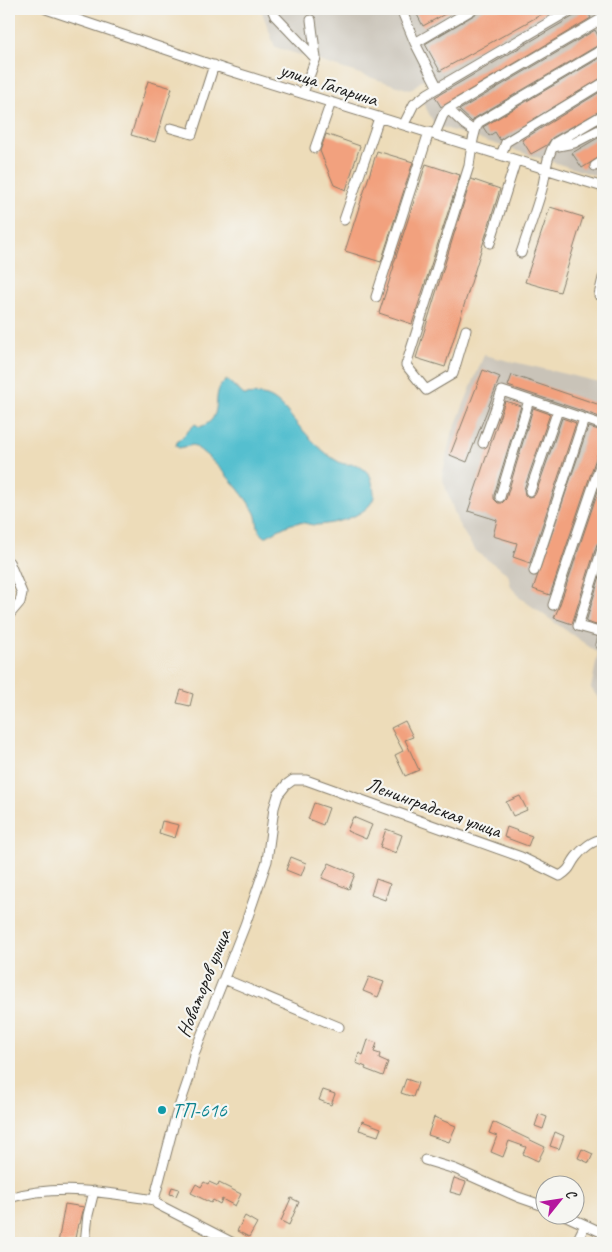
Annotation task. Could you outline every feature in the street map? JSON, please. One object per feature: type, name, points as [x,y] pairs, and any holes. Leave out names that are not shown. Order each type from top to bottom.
[{"type":"street","name":"улица Гагарина","points":[[46,9],[214,66],[603,187]]},
{"type":"street","points":[[272,9],[275,16],[316,58]]},
{"type":"street","points":[[401,9],[415,43],[438,88]]},
{"type":"street","points":[[415,43],[473,9]]},
{"type":"street","points":[[404,124],[414,104],[572,9]]},
{"type":"street","points":[[376,297],[432,133],[442,115],[448,109],[603,18]]},
{"type":"street","points":[[303,93],[316,58],[311,20]]},
{"type":"street","points":[[466,330],[452,374],[426,390],[406,365],[469,166],[471,146],[478,123],[603,49]]},
{"type":"street","points":[[171,128],[192,134],[214,66]]},
{"type":"street","points":[[502,155],[506,142],[603,83]]},
{"type":"street","points":[[315,148],[331,102]]},
{"type":"street","points":[[448,109],[474,132]]},
{"type":"street","points":[[521,253],[542,188],[545,168],[555,143],[603,115]]},
{"type":"street","points":[[344,220],[378,118]]},
{"type":"street","points":[[553,147],[574,143],[603,128]]},
{"type":"street","points":[[490,243],[516,160]]},
{"type":"street","points":[[595,166],[603,161]]},
{"type":"street","points":[[599,295],[603,278]]},
{"type":"street","points":[[483,443],[502,392],[603,425]]},
{"type":"street","points":[[500,497],[529,400]]},
{"type":"street","points":[[530,491],[558,410]]},
{"type":"street","points":[[534,571],[584,419]]},
{"type":"street","points":[[553,605],[603,457]]},
{"type":"street","points":[[602,638],[578,626],[603,546]]},
{"type":"street","points":[[9,562],[22,593],[20,602],[9,615]]},
{"type":"street","name":"Ленинградская улица","points":[[293,780],[306,780],[521,857],[560,876],[569,870],[575,858],[589,845],[599,839],[603,839]]},
{"type":"street","name":"Новаторов улица","points":[[155,1202],[176,1116],[189,1078],[194,1054],[245,925],[267,861],[274,808],[278,795],[293,780]]},
{"type":"street","points":[[224,979],[339,1027]]},
{"type":"street","points":[[425,1160],[456,1169],[534,1203]]},
{"type":"street","points":[[9,1198],[48,1191],[94,1191],[155,1202],[233,1243]]},
{"type":"street","points":[[85,1243],[88,1215],[94,1191]]},
{"type":"street","points":[[576,1243],[585,1225],[603,1233]]},
{"type":"shaded area","points":[[261,9],[603,9],[603,178],[435,125],[419,95],[428,88],[431,78],[429,75],[410,90],[275,47]]},
{"type":"shaded area","points":[[484,355],[603,383],[603,705],[591,688],[598,653],[520,598],[511,587],[508,574],[475,551],[458,523],[442,477],[451,436]]},
{"type":"water","points":[[227,380],[244,395],[253,394],[272,398],[333,459],[346,464],[358,465],[366,471],[370,476],[374,490],[371,504],[358,514],[340,521],[315,525],[301,522],[296,523],[265,537],[260,531],[255,513],[250,505],[236,486],[218,467],[193,445],[179,448],[176,446],[177,442],[195,424],[200,427],[208,423],[213,417],[216,411],[218,391]]},
{"type":"building","points":[[414,9],[454,9],[423,26]]},
{"type":"building","points":[[484,9],[551,9],[440,71],[425,44]]},
{"type":"building","points":[[586,9],[591,18],[441,107],[435,97]]},
{"type":"building","points":[[595,30],[602,43],[475,118],[472,122],[459,110]]},
{"type":"building","points":[[603,56],[603,77],[500,140],[495,132],[489,136],[483,127]]},
{"type":"building","points":[[148,81],[172,88],[155,142],[131,135]]},
{"type":"building","points":[[603,90],[603,109],[552,138],[547,145],[531,154],[522,140]]},
{"type":"building","points":[[326,134],[360,146],[346,190],[334,185],[320,151]]},
{"type":"building","points":[[603,135],[603,155],[582,168],[572,153]]},
{"type":"building","points":[[377,151],[413,162],[381,262],[345,251]]},
{"type":"building","points":[[426,164],[460,175],[412,324],[379,313]]},
{"type":"building","points":[[471,179],[500,189],[445,367],[416,358]]},
{"type":"building","points":[[550,207],[583,217],[560,292],[525,282]]},
{"type":"building","points":[[483,370],[500,377],[467,462],[450,455]]},
{"type":"building","points":[[512,375],[603,406],[603,418],[508,386]]},
{"type":"building","points":[[505,401],[521,406],[494,495],[494,499],[498,503],[502,503],[506,499],[533,408],[550,414],[524,489],[525,495],[528,497],[534,496],[536,493],[562,418],[576,423],[530,563],[513,557],[517,543],[493,536],[497,520],[468,511]]},
{"type":"building","points":[[588,427],[603,431],[603,451],[597,455],[550,595],[533,589]]},
{"type":"building","points":[[603,476],[603,540],[597,544],[572,624],[554,618]]},
{"type":"building","points":[[603,566],[603,627],[586,622]]},
{"type":"building","points":[[181,690],[193,694],[190,706],[177,703]]},
{"type":"building","points":[[405,721],[413,737],[405,740],[419,770],[405,776],[395,755],[403,751],[391,728]]},
{"type":"building","points":[[520,796],[527,810],[513,816],[506,802]]},
{"type":"building","points":[[314,803],[329,808],[323,825],[308,819]]},
{"type":"building","points":[[353,817],[372,825],[366,839],[347,831]]},
{"type":"building","points":[[162,821],[179,825],[175,838],[159,833]]},
{"type":"building","points":[[507,827],[532,836],[528,846],[504,837]]},
{"type":"building","points":[[386,829],[402,835],[396,853],[380,847]]},
{"type":"building","points":[[291,857],[306,863],[301,876],[286,870]]},
{"type":"building","points":[[329,863],[355,874],[349,889],[322,878]]},
{"type":"building","points":[[376,879],[390,884],[385,900],[371,895]]},
{"type":"building","points":[[369,977],[384,982],[378,997],[363,991]]},
{"type":"building","points":[[368,1040],[377,1043],[374,1052],[380,1054],[379,1058],[388,1062],[383,1076],[365,1069],[366,1067],[356,1063],[359,1053],[363,1055]]},
{"type":"building","points":[[406,1079],[418,1083],[413,1097],[401,1093]]},
{"type":"building","points":[[323,1090],[335,1094],[331,1105],[319,1100]]},
{"type":"building","points":[[539,1114],[547,1117],[543,1129],[535,1126]]},
{"type":"building","points":[[434,1117],[456,1126],[449,1142],[428,1135]]},
{"type":"building","points":[[362,1121],[381,1128],[378,1136],[359,1130]]},
{"type":"building","points":[[493,1122],[545,1147],[538,1161],[523,1154],[526,1147],[509,1141],[503,1157],[491,1152],[497,1136],[489,1133]]},
{"type":"building","points":[[555,1132],[564,1136],[559,1149],[550,1146]]},
{"type":"building","points":[[582,1149],[593,1154],[589,1163],[578,1158]]},
{"type":"building","points":[[454,1178],[466,1182],[461,1195],[450,1192]]},
{"type":"building","points":[[204,1182],[218,1186],[219,1183],[241,1194],[235,1206],[222,1199],[220,1204],[213,1200],[211,1203],[191,1193],[196,1184],[201,1187]]},
{"type":"building","points":[[172,1187],[179,1189],[176,1196],[170,1194]]},
{"type":"building","points":[[291,1198],[299,1202],[289,1225],[281,1221]]},
{"type":"building","points":[[65,1204],[84,1207],[74,1243],[58,1243]]},
{"type":"building","points":[[245,1216],[257,1223],[249,1237],[237,1231]]},
{"type":"place","name":"ТП-616","points":[[162,1110]]}]
